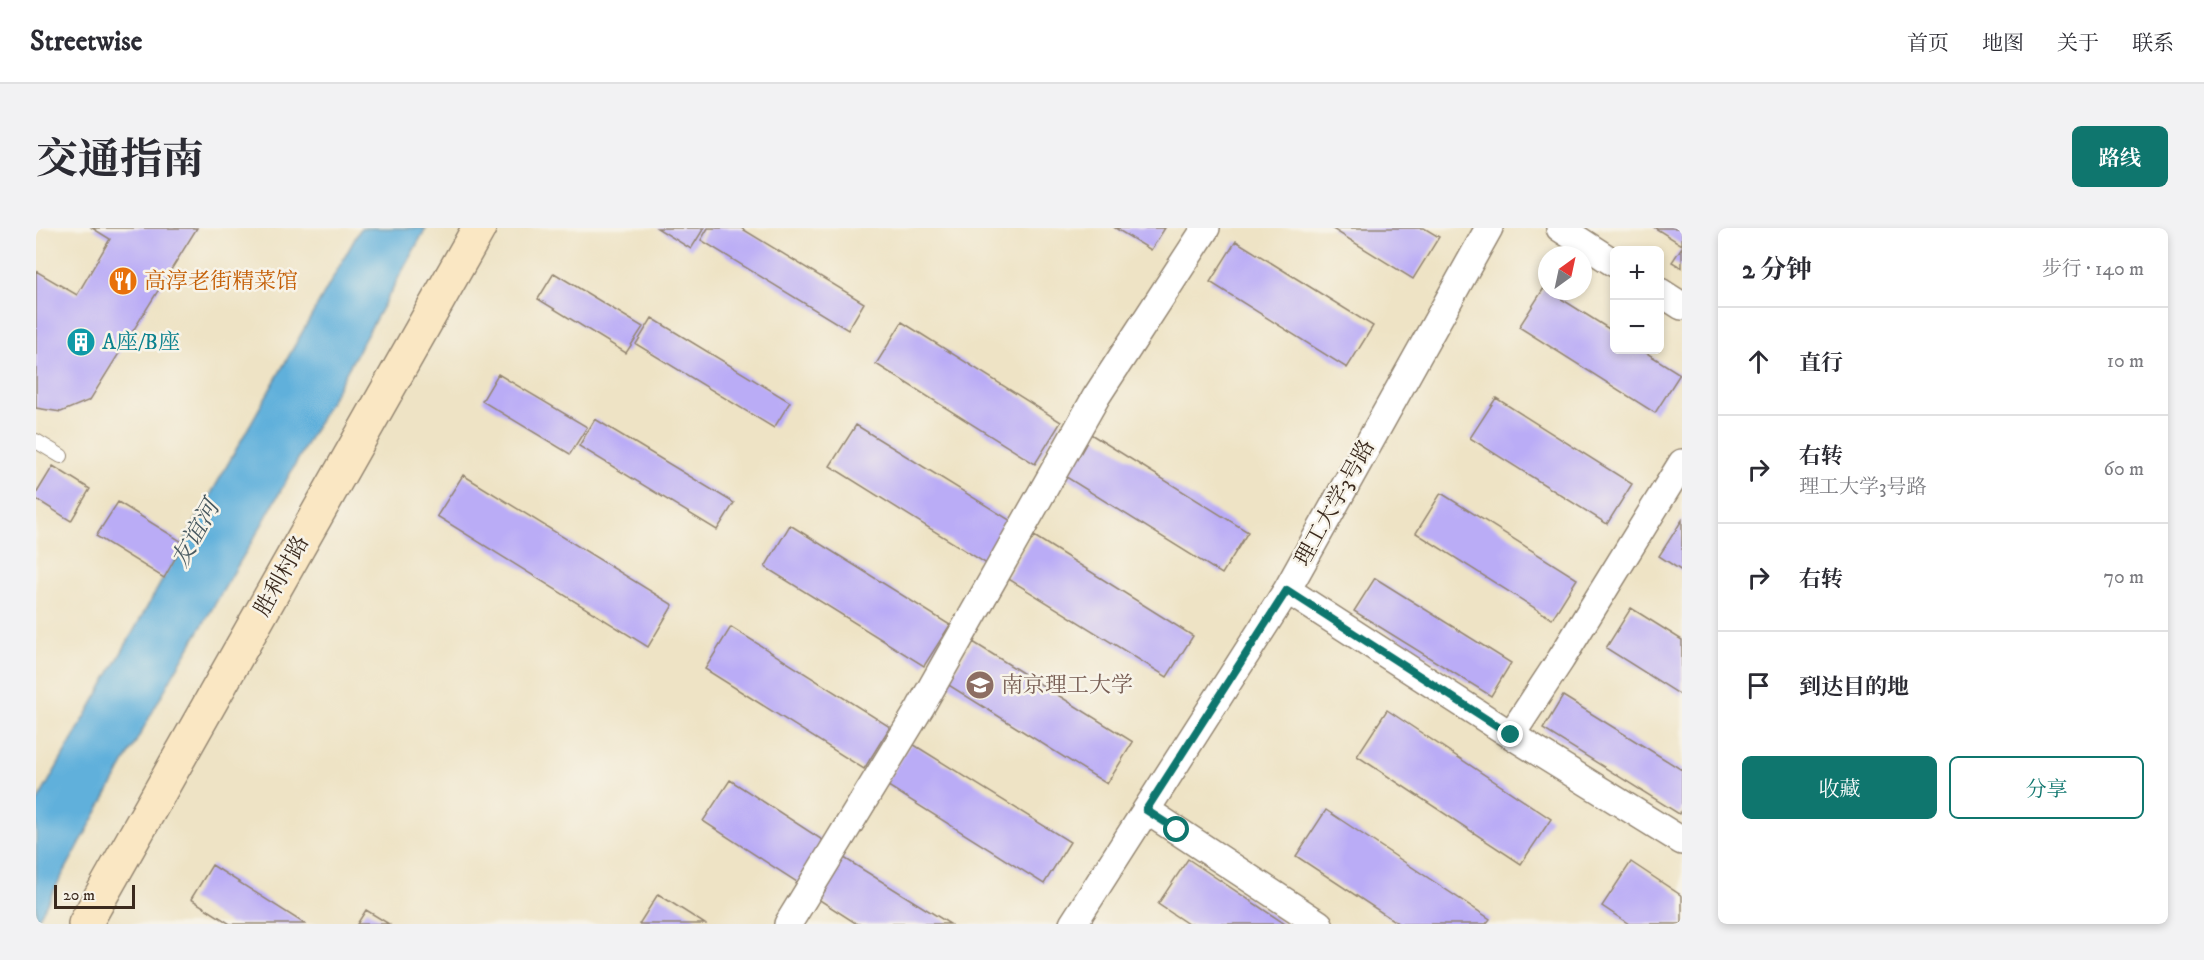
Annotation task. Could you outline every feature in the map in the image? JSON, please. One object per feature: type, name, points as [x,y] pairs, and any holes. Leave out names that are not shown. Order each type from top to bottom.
[{"type":"street","points":[[788,924],[920,708],[1096,397],[1206,228]]},
{"type":"street","name":"理工大学3号路","points":[[1073,924],[1287,590],[1489,228]]},
{"type":"street","points":[[1560,228],[1610,260]]},
{"type":"street","name":"胜利村路","points":[[85,924],[467,232]]},
{"type":"street","points":[[1664,295],[1682,306]]},
{"type":"street","points":[[1511,735],[1616,572],[1682,463]]},
{"type":"street","points":[[1287,590],[1511,735],[1682,841]]},
{"type":"street","points":[[1146,810],[1319,924]]},
{"type":"lane","points":[[36,441],[61,456]]},
{"type":"water","name":"友谊河","points":[[361,228],[426,228],[260,528],[174,673],[36,923],[36,804]]},
{"type":"building","name":"A座/B座","points":[[92,228],[197,228],[90,400],[61,412],[36,408],[36,271],[77,295],[110,239]]},
{"type":"building","points":[[657,228],[704,228],[691,249]]},
{"type":"building","points":[[708,228],[741,228],[864,303],[848,330],[701,240]]},
{"type":"building","points":[[1115,228],[1165,228],[1151,250]]},
{"type":"building","points":[[1331,228],[1424,228],[1439,237],[1413,279]]},
{"type":"building","points":[[1655,228],[1682,228],[1682,245]]},
{"type":"building","points":[[1236,241],[1373,326],[1347,368],[1210,282]]},
{"type":"building","points":[[1682,247],[1682,268],[1672,262]]},
{"type":"building","points":[[554,273],[643,327],[626,353],[538,299]]},
{"type":"building","points":[[1538,297],[1538,300],[1563,300],[1610,329],[1610,354],[1648,354],[1680,374],[1655,413],[1519,327]]},
{"type":"building","points":[[652,318],[790,402],[774,428],[636,344]]},
{"type":"building","points":[[902,322],[1061,422],[1035,464],[876,364]]},
{"type":"building","points":[[498,374],[587,427],[570,454],[482,401]]},
{"type":"building","points":[[1496,398],[1632,484],[1607,524],[1470,438]]},
{"type":"building","points":[[595,419],[734,503],[717,530],[579,446]]},
{"type":"building","points":[[856,425],[1016,524],[990,566],[830,466]]},
{"type":"building","points":[[1089,433],[1248,532],[1222,574],[1063,475]]},
{"type":"building","points":[[53,466],[90,489],[71,521],[36,499],[36,494]]},
{"type":"building","points":[[463,475],[673,605],[648,647],[437,516]]},
{"type":"building","points":[[1441,493],[1577,579],[1552,619],[1416,533]]},
{"type":"building","points":[[118,502],[184,543],[164,578],[96,536]]},
{"type":"building","points":[[1682,520],[1682,571],[1659,556]]},
{"type":"building","points":[[790,525],[950,625],[924,666],[765,567]]},
{"type":"building","points":[[1034,536],[1193,636],[1167,677],[1007,578]]},
{"type":"building","points":[[1375,578],[1511,663],[1491,696],[1354,611]]},
{"type":"building","points":[[1631,608],[1682,640],[1682,696],[1606,648]]},
{"type":"building","points":[[731,627],[890,727],[864,769],[705,669]]},
{"type":"building","points":[[973,642],[1133,742],[1107,784],[947,684]]},
{"type":"building","points":[[1563,696],[1682,770],[1682,809],[1679,814],[1543,729]]},
{"type":"building","points":[[1387,710],[1551,819],[1521,864],[1357,756]]},
{"type":"building","points":[[911,743],[1070,842],[1044,884],[885,784]]},
{"type":"building","points":[[730,780],[827,843],[800,884],[703,821]]},
{"type":"building","points":[[1326,810],[1490,919],[1486,924],[1399,924],[1296,856]]},
{"type":"building","points":[[841,856],[950,924],[857,924],[815,897]]},
{"type":"building","points":[[1188,859],[1285,924],[1188,924],[1158,904]]},
{"type":"building","points":[[1631,862],[1682,896],[1682,924],[1629,924],[1602,906]]},
{"type":"building","points":[[212,865],[305,924],[230,924],[191,899]]},
{"type":"building","points":[[658,894],[705,924],[639,924]]},
{"type":"building","points":[[366,910],[389,924],[357,924]]},
{"type":"place","name":"高淳老街精菜馆","points":[[123,281]]},
{"type":"place","name":"A座/B座","points":[[81,342]]},
{"type":"place","name":"南京理工大学","points":[[980,685]]},
{"type":"route","points":[[1177,830],[1146,810],[1287,590],[1511,735]]}]
